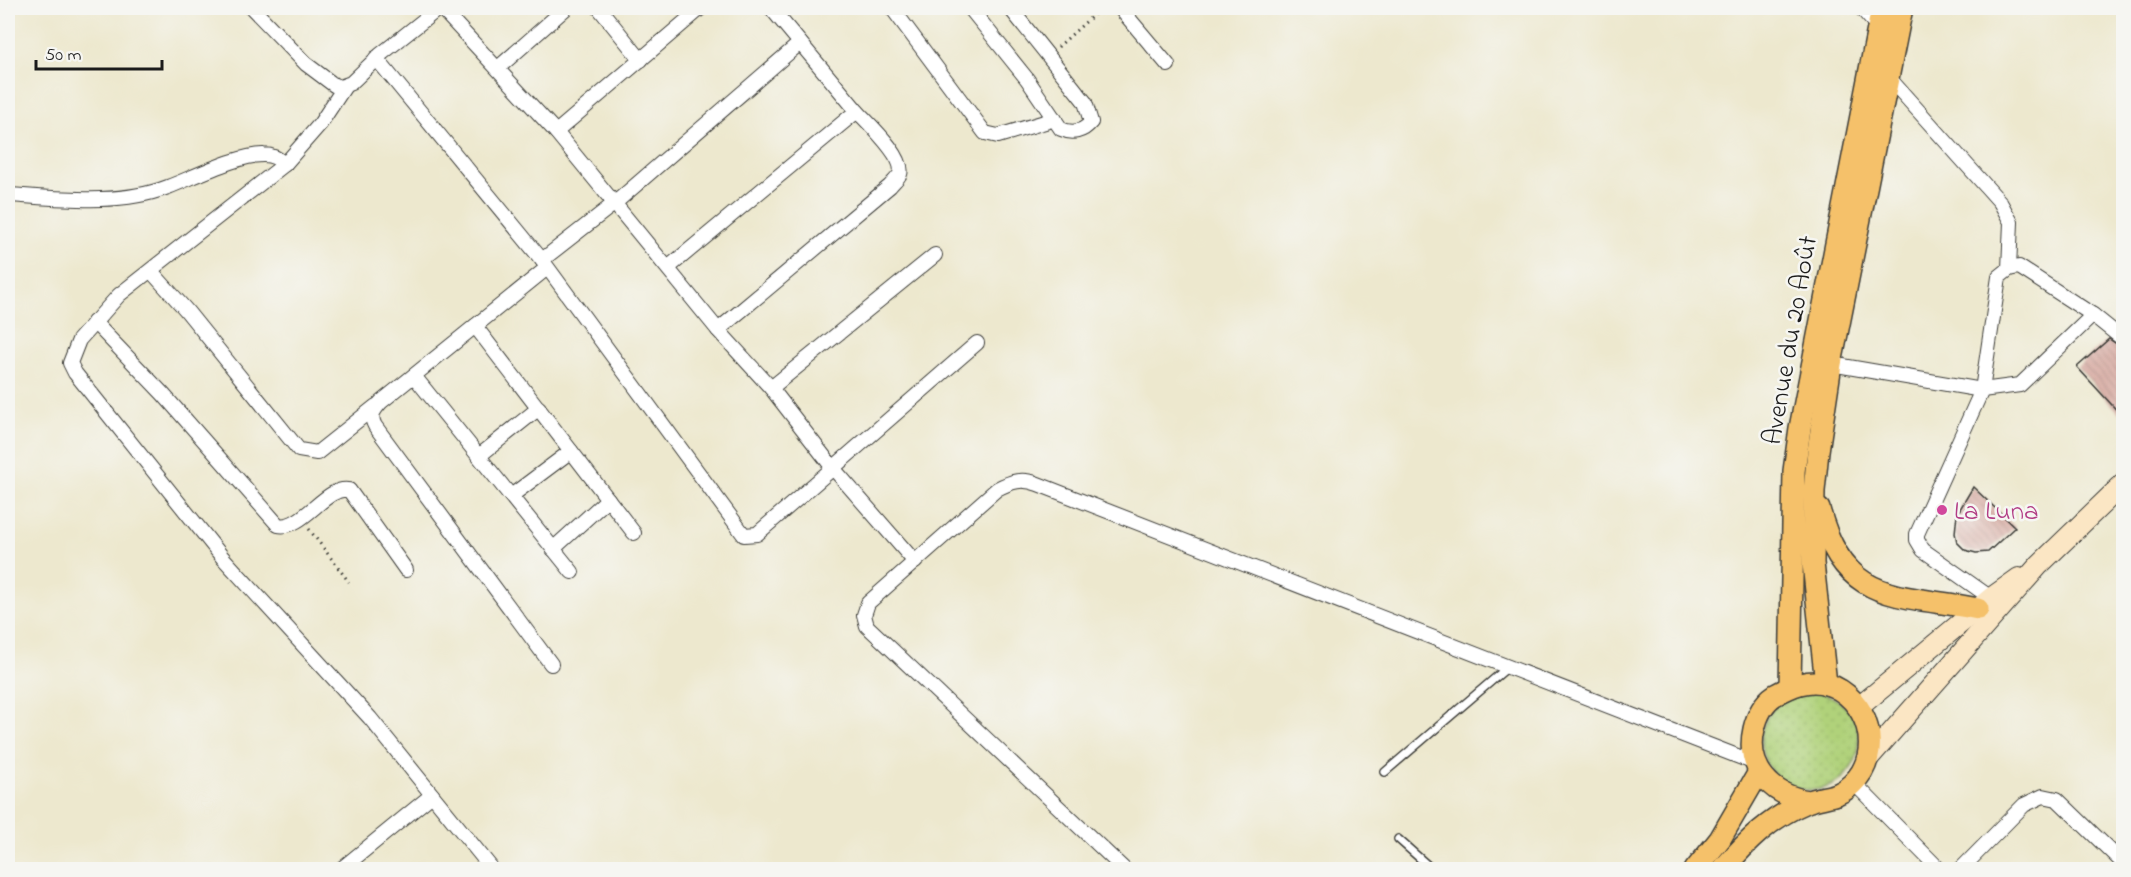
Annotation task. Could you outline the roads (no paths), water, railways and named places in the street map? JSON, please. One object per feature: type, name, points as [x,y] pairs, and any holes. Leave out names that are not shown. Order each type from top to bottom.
[{"type":"main road","name":"Avenue du 20 Août","points":[[1826,684],[1814,563],[1814,491],[1831,364],[1902,8]]},
{"type":"main road","name":"Avenue du 20 Août","points":[[1790,686],[1794,471],[1798,439],[1880,17]]},
{"type":"main road","points":[[1722,870],[1749,838],[1773,820],[1809,801],[1841,793],[1854,783],[1867,760],[2039,565],[2124,483]]},
{"type":"main road","points":[[1814,491],[1824,527],[1845,564],[1875,590],[1902,599],[1985,603]]},
{"type":"main road","points":[[1859,707],[1985,603],[2039,565]]},
{"type":"main road","points":[[1809,801],[1780,793],[1757,767],[1751,740],[1756,717],[1770,698],[1790,686],[1802,683],[1826,684],[1845,693],[1859,707],[1867,723],[1870,742],[1867,760]]},
{"type":"main road","points":[[1695,870],[1720,839],[1757,767]]},
{"type":"street","points":[[252,8],[306,64],[334,86],[345,86]]},
{"type":"street","points":[[493,870],[370,718],[222,558],[75,373],[70,363],[74,349],[94,322],[119,295],[285,164],[320,124],[345,86],[376,58],[440,8],[556,132],[669,267],[718,330],[771,388],[833,468],[915,562]]},
{"type":"street","points":[[498,68],[566,8]]},
{"type":"street","points":[[599,8],[641,60]]},
{"type":"street","points":[[556,132],[701,8]]},
{"type":"street","points":[[718,330],[890,186],[900,174],[900,163],[891,149],[771,8]]},
{"type":"street","points":[[892,8],[985,133],[998,136],[1054,119]]},
{"type":"street","points":[[970,8],[1027,79],[1061,129],[1069,132],[1083,130],[1091,122],[1085,102],[1010,8]]},
{"type":"street","points":[[1120,8],[1168,65]]},
{"type":"street","points":[[1861,8],[1880,17]]},
{"type":"street","points":[[151,271],[186,310],[298,450],[317,453],[475,326],[800,43]]},
{"type":"street","points":[[376,58],[545,264],[744,535],[757,534],[977,343]]},
{"type":"street","points":[[1889,78],[2000,202],[2011,222],[2009,269]]},
{"type":"street","points":[[669,267],[857,111]]},
{"type":"street","points":[[8,195],[102,198],[133,195],[167,188],[227,164],[263,154],[276,157],[285,164]]},
{"type":"street","points":[[771,388],[935,255]]},
{"type":"street","points":[[1985,603],[1923,550],[1917,540],[1917,534],[1982,390],[2000,277],[2009,269],[2019,267],[2093,315],[2124,340]]},
{"type":"street","points":[[1831,364],[1982,390],[2020,385],[2093,315]]},
{"type":"street","points":[[94,322],[163,394],[278,525],[285,526],[301,518],[340,490],[349,490],[406,570]]},
{"type":"street","points":[[475,326],[634,533]]},
{"type":"street","points":[[414,376],[572,572]]},
{"type":"street","points":[[381,402],[373,411],[375,426],[551,664]]},
{"type":"street","points":[[479,456],[538,408]]},
{"type":"street","points":[[511,496],[571,451]]},
{"type":"street","points":[[1125,870],[867,626],[864,615],[868,603],[997,489],[1012,481],[1027,479],[1757,767]]},
{"type":"street","points":[[554,549],[608,499]]},
{"type":"street","points":[[1854,783],[1940,870]]},
{"type":"street","points":[[340,870],[432,795]]},
{"type":"street","points":[[1960,870],[2024,805],[2043,796],[2057,799],[2124,864]]},
{"type":"lane","points":[[1385,772],[1508,667]]},
{"type":"lane","points":[[1398,839],[1433,870]]},
{"type":"place","name":"La Luna","points":[[1942,510]]}]
